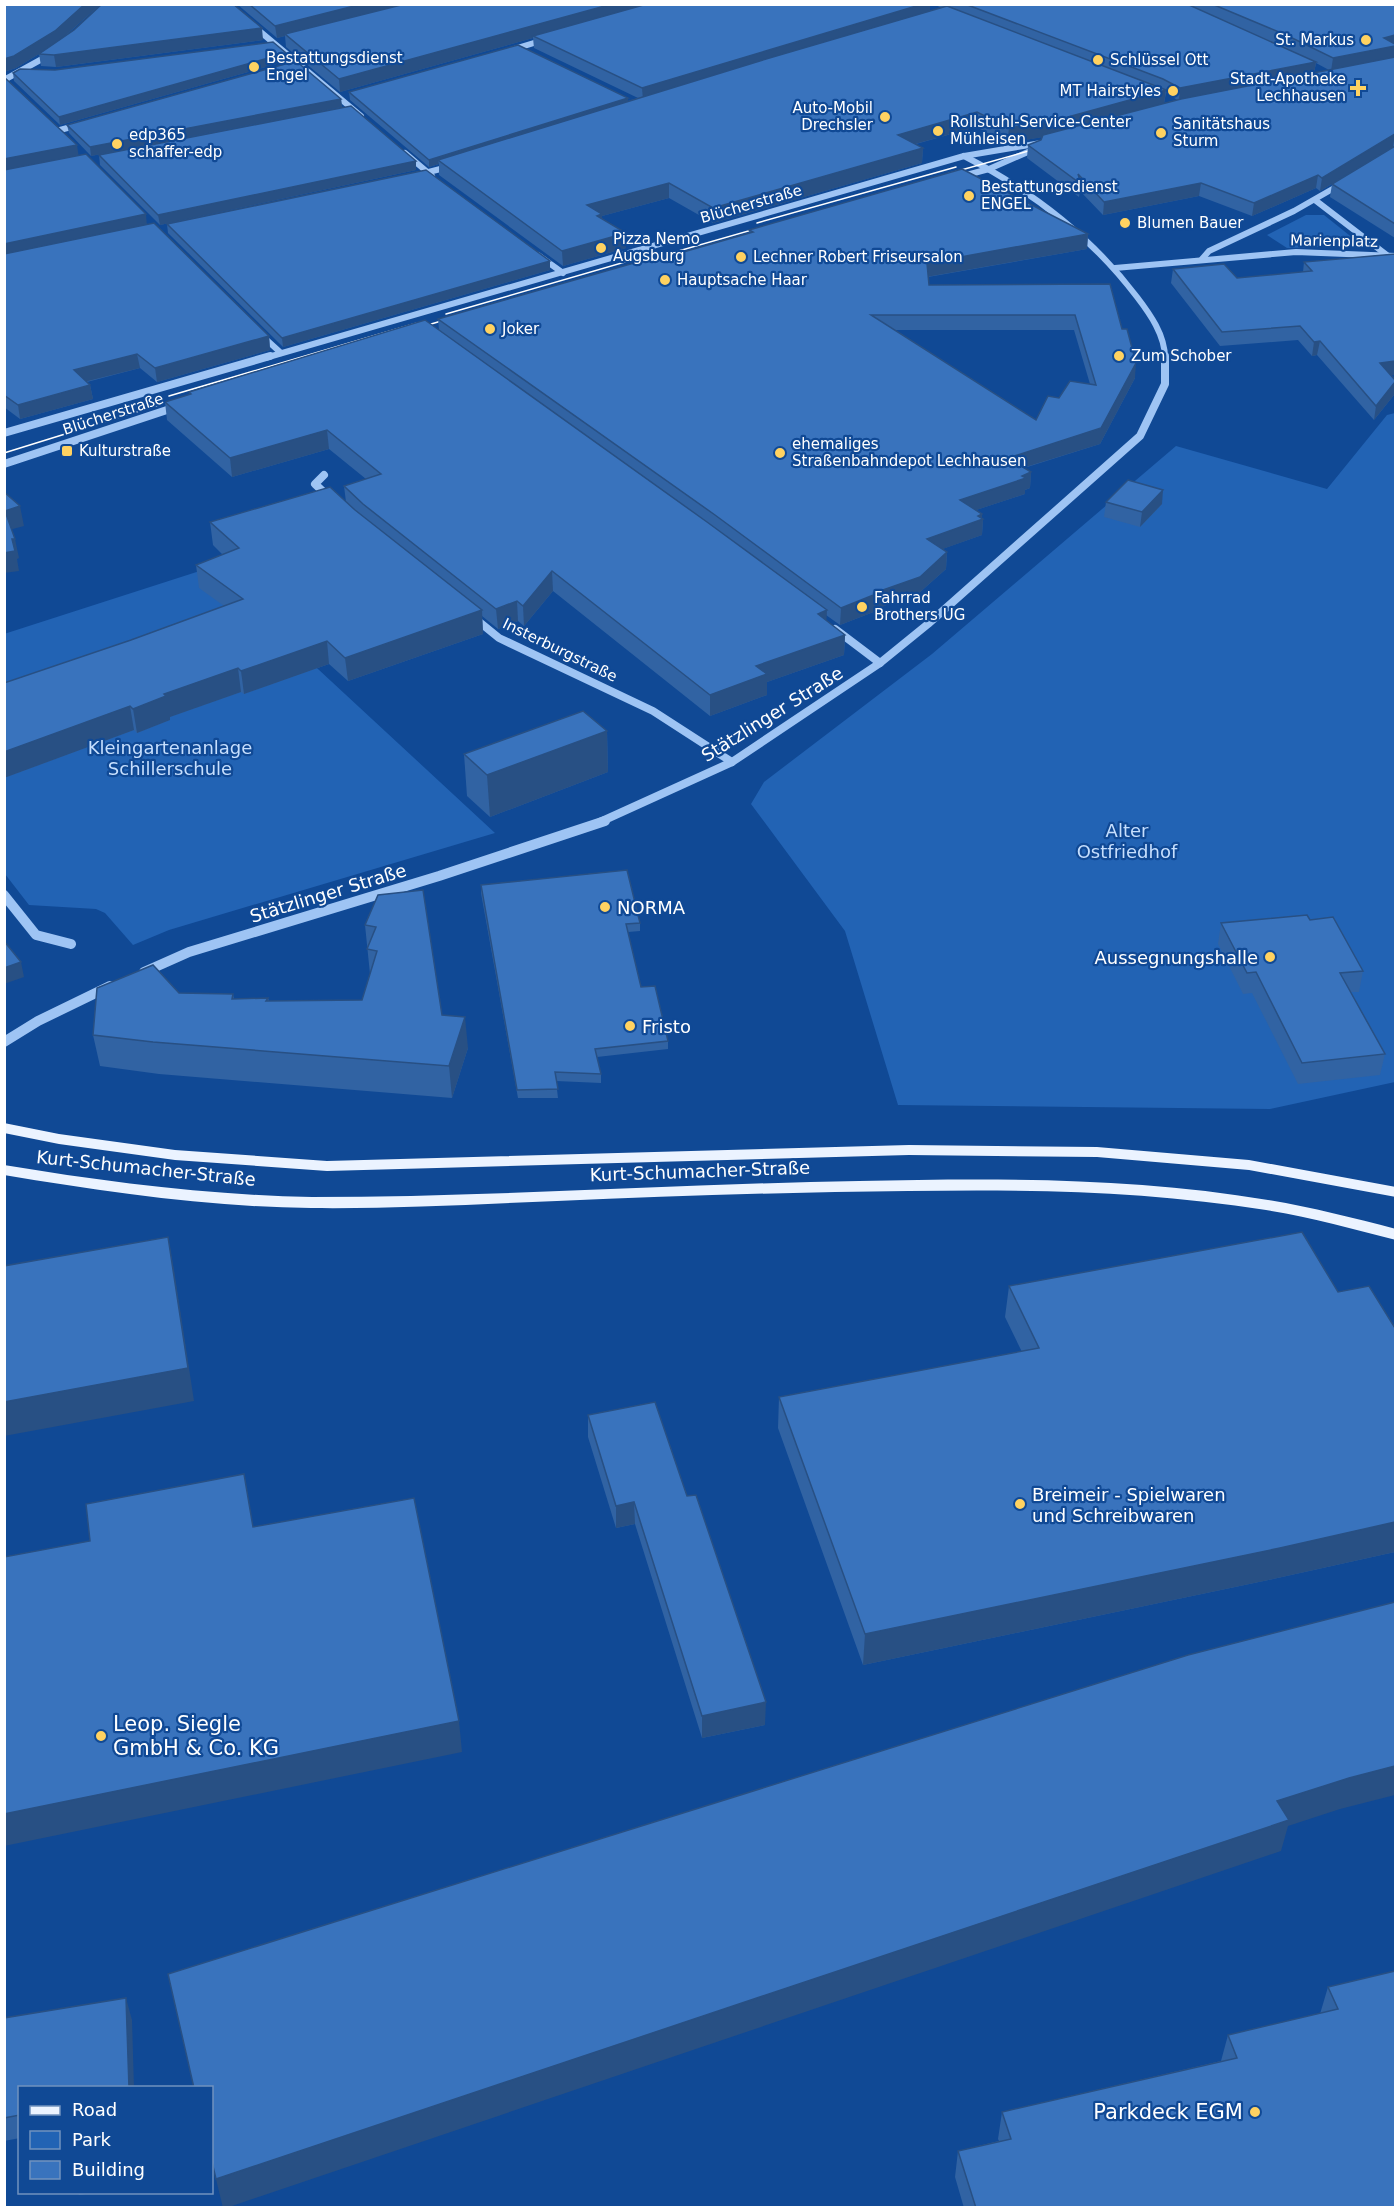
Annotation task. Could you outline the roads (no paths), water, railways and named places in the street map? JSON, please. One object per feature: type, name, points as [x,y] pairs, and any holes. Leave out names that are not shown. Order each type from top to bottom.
[{"type":"main road","name":"Kurt-Schumacher-Straße","points":[[4,1128],[59,1139],[153,1152],[327,1166],[909,1150],[1097,1152],[1249,1165],[1346,1181],[1395,1192]]},
{"type":"main road","name":"Kurt-Schumacher-Straße","points":[[4,1170],[200,1197],[281,1202],[403,1202],[798,1187],[952,1185],[1130,1189],[1271,1206],[1395,1235]]},
{"type":"street","points":[[244,18],[369,122]]},
{"type":"street","points":[[498,53],[558,36]]},
{"type":"street","points":[[264,46],[284,43]]},
{"type":"street","points":[[519,47],[529,52]]},
{"type":"street","points":[[14,87],[5,79],[60,48]]},
{"type":"street","points":[[287,66],[299,63]]},
{"type":"street","points":[[24,70],[32,71]]},
{"type":"street","points":[[340,97],[352,94]]},
{"type":"street","points":[[343,112],[354,110]]},
{"type":"street","points":[[60,130],[85,122]]},
{"type":"street","points":[[53,123],[67,138]]},
{"type":"street","name":"Blücherstraße","points":[[6,430],[563,273],[964,156],[1046,143],[989,169],[952,180]]},
{"type":"street","points":[[402,150],[442,183]]},
{"type":"street","name":"Stätzlinger Straße","points":[[138,974],[189,952],[439,876],[604,821],[732,762],[880,663],[928,624],[1140,436],[1166,384],[1165,349],[1152,317],[1115,268],[1085,237],[989,169],[964,156]]},
{"type":"street","points":[[410,177],[461,162]]},
{"type":"street","points":[[1316,200],[1347,181]]},
{"type":"street","name":"Marienplatz","points":[[1202,259],[1209,251],[1316,200],[1392,256]]},
{"type":"street","points":[[534,252],[563,273]]},
{"type":"street","name":"Marienplatz","points":[[1115,268],[1296,252],[1392,256]]},
{"type":"street","points":[[251,325],[282,353]]},
{"type":"street","name":"Blücherstraße","points":[[4,464],[193,402]]},
{"type":"street","points":[[324,475],[315,484],[338,506]]},
{"type":"street","name":"Insterburgstraße","points":[[461,607],[499,638],[653,711],[732,762]]},
{"type":"street","points":[[828,624],[880,663]]},
{"type":"street","points":[[4,895],[36,935],[71,944]]},
{"type":"street","points":[[4,1042],[38,1021],[117,983]]},
{"type":"tram line","points":[[947,174],[1043,147]]},
{"type":"tram line","points":[[757,223],[956,167]]},
{"type":"tram line","points":[[647,260],[766,226]]},
{"type":"tram line","points":[[446,314],[656,253]]},
{"type":"tram line","points":[[414,329],[455,317]]},
{"type":"tram line","points":[[169,396],[417,323]]},
{"type":"tram line","points":[[4,453],[181,398]]},
{"type":"place","name":"St. Markus","points":[[1366,40]]},
{"type":"place","name":"Schlüssel Ott","points":[[1098,60]]},
{"type":"place","name":"Bestattungsdienst Engel","points":[[254,67]]},
{"type":"place","name":"Stadt-Apotheke Lechhausen","points":[[1358,88]]},
{"type":"place","name":"MT Hairstyles","points":[[1173,91]]},
{"type":"place","name":"Auto-Mobil Drechsler","points":[[885,117]]},
{"type":"place","name":"Rollstuhl-Service-Center Mühleisen","points":[[938,131]]},
{"type":"place","name":"Sanitätshaus Sturm","points":[[1161,133]]},
{"type":"place","name":"edp365 schaffer-edp","points":[[117,144]]},
{"type":"place","name":"Bestattungsdienst ENGEL","points":[[969,196]]},
{"type":"place","name":"Blumen Bauer","points":[[1125,223]]},
{"type":"place","name":"Pizza Nemo Augsburg","points":[[601,248]]},
{"type":"place","name":"Lechner Robert Friseursalon","points":[[741,257]]},
{"type":"place","name":"Hauptsache Haar","points":[[665,280]]},
{"type":"place","name":"Joker","points":[[490,329]]},
{"type":"place","name":"Zum Schober","points":[[1119,356]]},
{"type":"place","name":"Kulturstraße","points":[[67,451]]},
{"type":"place","name":"ehemaliges Straßenbahndepot Lechhausen","points":[[780,453]]},
{"type":"place","name":"Fahrrad Brothers UG","points":[[862,607]]},
{"type":"place","name":"NORMA","points":[[605,907]]},
{"type":"place","name":"Aussegnungshalle","points":[[1270,957]]},
{"type":"place","name":"Fristo","points":[[630,1026]]},
{"type":"place","name":"Breimeir - Spielwaren und Schreibwaren","points":[[1020,1504]]},
{"type":"place","name":"Leop. Siegle GmbH & Co. KG","points":[[101,1736]]},
{"type":"place","name":"Parkdeck EGM","points":[[1255,2112]]},
{"type":"park label","name":"Kleingartenanlage Schillerschule","points":[[170,757]]},
{"type":"park label","name":"Alter Ostfriedhof","points":[[1127,840]]}]
